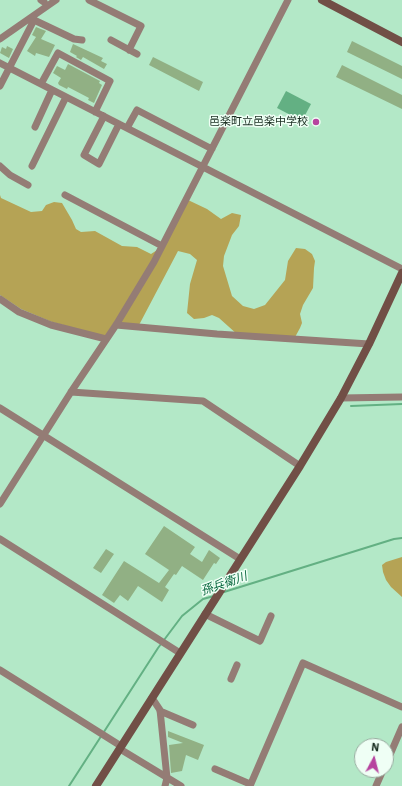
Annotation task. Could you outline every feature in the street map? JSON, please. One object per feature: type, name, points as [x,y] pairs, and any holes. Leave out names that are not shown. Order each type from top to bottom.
[{"type":"street","points":[[0,86],[33,19],[44,2],[56,0]]},
{"type":"street","points":[[89,0],[141,26],[129,50]]},
{"type":"street","points":[[0,504],[140,286],[288,0]]},
{"type":"street","points":[[322,0],[401,40]]},
{"type":"street","points":[[0,39],[33,19]]},
{"type":"street","points":[[33,19],[74,39],[82,40]]},
{"type":"street","points":[[111,40],[137,54]]},
{"type":"street","points":[[41,84],[58,52],[110,81],[95,112]]},
{"type":"street","points":[[0,63],[402,269]]},
{"type":"street","points":[[35,126],[52,90]]},
{"type":"street","points":[[32,166],[66,97]]},
{"type":"street","points":[[127,128],[137,110],[212,149]]},
{"type":"street","points":[[104,116],[84,155],[99,164],[119,124]]},
{"type":"street","points":[[0,166],[10,175],[28,185]]},
{"type":"street","points":[[65,195],[162,246]]},
{"type":"street","points":[[96,786],[300,466],[341,398],[369,344],[402,273]]},
{"type":"street","points":[[0,299],[19,312],[51,325],[106,339]]},
{"type":"street","points":[[116,325],[217,334],[369,344]]},
{"type":"street","points":[[72,392],[203,400],[300,466]]},
{"type":"street","points":[[341,398],[402,396]]},
{"type":"street","points":[[0,408],[240,559]]},
{"type":"street","points":[[0,539],[180,653]]},
{"type":"street","points":[[205,614],[260,641],[271,616]]},
{"type":"street","points":[[215,769],[250,785],[303,663],[402,707]]},
{"type":"street","points":[[231,679],[237,665]]},
{"type":"street","points":[[0,670],[181,786]]},
{"type":"street","points":[[152,698],[160,711],[167,778],[165,786]]},
{"type":"street","points":[[160,711],[193,725]]},
{"type":"street","points":[[394,746],[402,727]]},
{"type":"shaded area","points":[[286,91],[311,104],[302,121],[277,108]]},
{"type":"shaded area","points":[[0,195],[1,198],[31,212],[42,211],[46,205],[54,202],[62,203],[76,229],[81,232],[95,231],[122,246],[137,247],[151,254],[165,245],[188,200],[207,209],[221,219],[232,213],[241,215],[239,226],[232,235],[224,256],[223,266],[232,296],[243,306],[254,309],[265,305],[285,280],[288,261],[296,248],[305,249],[312,254],[315,261],[313,288],[303,305],[300,314],[302,323],[300,328],[294,339],[238,335],[219,318],[212,315],[194,319],[187,313],[190,284],[197,260],[190,254],[178,251],[139,325],[114,323],[106,335],[100,335],[52,322],[21,309],[0,295]]},
{"type":"shaded area","points":[[402,557],[402,597],[386,580],[382,565],[386,562]]},
{"type":"building","points":[[36,27],[46,31],[41,39],[55,45],[49,57],[36,53],[35,56],[27,51],[36,37],[32,35]]},
{"type":"building","points":[[352,41],[402,66],[402,79],[347,52]]},
{"type":"building","points":[[73,44],[103,58],[101,61],[107,64],[104,69],[83,57],[81,60],[76,57],[77,56],[70,52]]},
{"type":"building","points":[[7,46],[13,49],[9,58],[0,53],[2,47],[6,49]]},
{"type":"building","points":[[153,57],[203,82],[199,91],[149,65]]},
{"type":"building","points":[[68,64],[100,81],[99,83],[102,85],[94,103],[88,100],[89,98],[68,87],[67,89],[59,85],[58,83],[61,78],[53,73],[57,66],[65,70]]},
{"type":"building","points":[[342,65],[402,95],[402,109],[336,77]]},
{"type":"building","points":[[164,526],[195,547],[190,554],[202,562],[209,550],[220,558],[216,564],[214,563],[203,580],[182,566],[165,587],[169,590],[162,602],[138,586],[128,601],[120,595],[114,603],[102,595],[124,561],[159,583],[169,570],[145,554]]},
{"type":"building","points":[[106,549],[114,554],[101,573],[93,568]]},
{"type":"building","points":[[168,731],[204,745],[198,760],[186,755],[182,771],[171,773],[169,745],[183,743],[168,737]]},
{"type":"waterway","points":[[351,406],[402,404]]},
{"type":"waterway","name":"孫兵衛川","points":[[224,592],[394,539],[402,538]]},
{"type":"waterway","name":"孫兵衛川","points":[[69,786],[158,648],[182,616],[203,599],[214,596]]},
{"type":"place","name":"邑楽町立邑楽中学校","points":[[316,122]]}]
